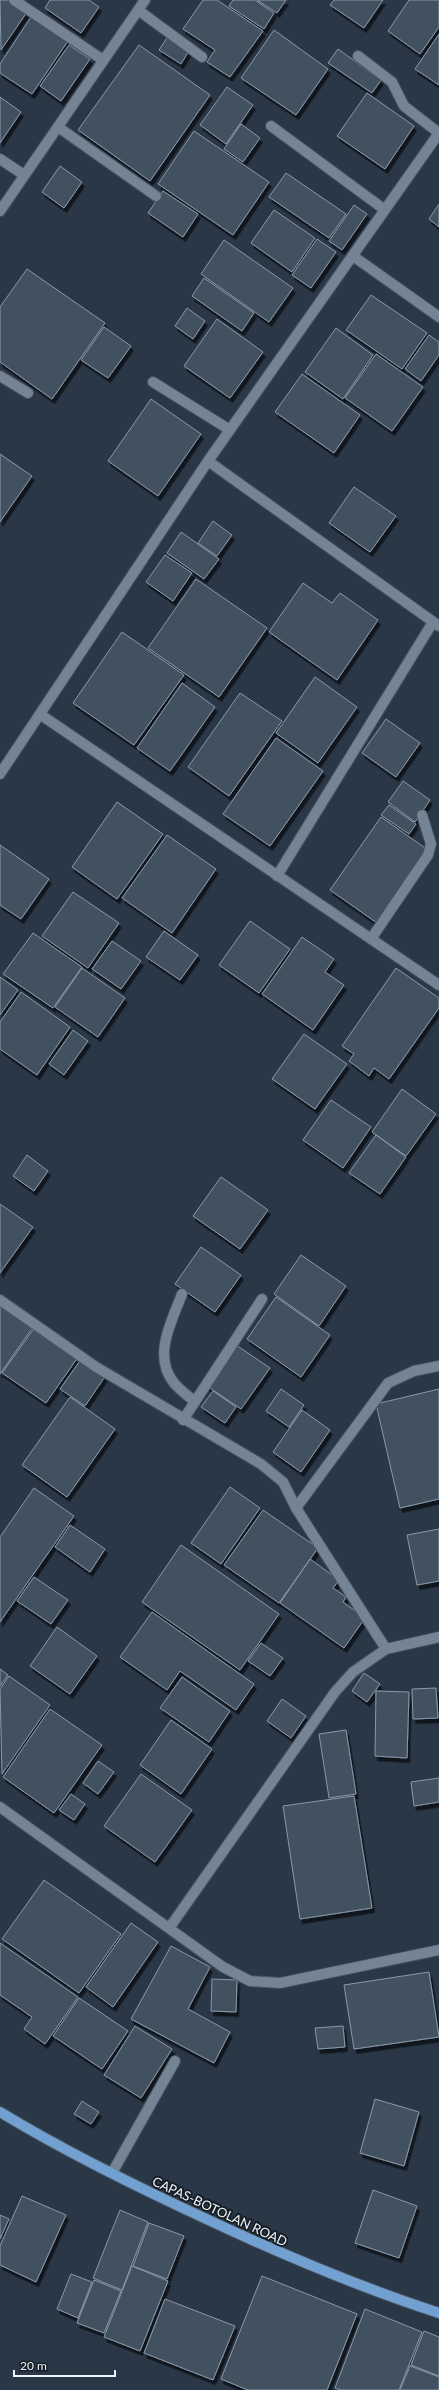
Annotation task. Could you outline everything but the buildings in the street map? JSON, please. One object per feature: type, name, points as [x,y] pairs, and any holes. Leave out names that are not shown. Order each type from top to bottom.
[{"type":"main road","name":"CAPAS-BOTOLAN ROAD","points":[[0,2112],[51,2142],[112,2173],[264,2246],[376,2293],[439,2313]]},
{"type":"street","points":[[14,0],[103,60]]},
{"type":"street","points":[[0,211],[145,0]]},
{"type":"street","points":[[138,10],[202,57]]},
{"type":"street","points":[[0,774],[41,715],[208,462],[439,133],[404,106],[392,82],[358,56]]},
{"type":"street","points":[[272,126],[385,210]]},
{"type":"street","points":[[58,127],[156,196]]},
{"type":"street","points":[[0,159],[24,176]]},
{"type":"street","points":[[353,256],[439,317]]},
{"type":"street","points":[[0,376],[28,394]]},
{"type":"street","points":[[153,382],[230,430]]},
{"type":"street","points":[[208,462],[436,624],[277,876]]},
{"type":"street","points":[[41,715],[439,985]]},
{"type":"street","points":[[371,939],[428,855],[431,844],[422,815]]},
{"type":"street","points":[[182,1294],[164,1340],[165,1363],[173,1382],[195,1402]]},
{"type":"street","points":[[0,1300],[96,1367],[183,1420],[260,1464],[283,1482],[296,1508],[386,1649]]},
{"type":"street","points":[[183,1420],[262,1300]]},
{"type":"street","points":[[296,1508],[388,1383],[414,1371],[439,1366]]},
{"type":"street","points":[[170,1927],[335,1692],[353,1672],[386,1649],[439,1637]]},
{"type":"street","points":[[0,1807],[170,1927],[223,1967],[250,1981],[280,1983],[439,1950]]},
{"type":"street","points":[[112,2173],[175,2061]]}]
